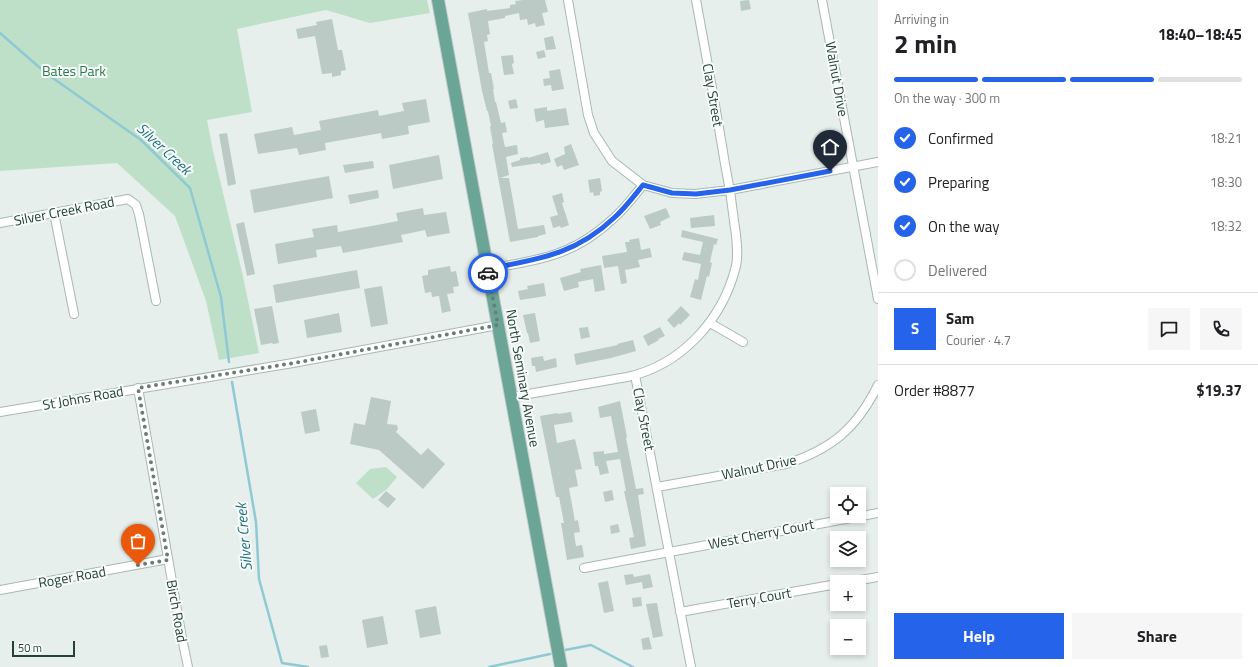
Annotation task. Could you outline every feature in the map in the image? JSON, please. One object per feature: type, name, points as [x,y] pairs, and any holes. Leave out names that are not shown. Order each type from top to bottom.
[{"type":"main road","name":"North Seminary Avenue","points":[[438,0],[561,667]]},
{"type":"street","points":[[568,0],[588,115],[594,133],[612,161],[643,185],[672,193],[696,194],[730,190],[878,162]]},
{"type":"street","name":"Clay Street","points":[[691,667],[635,375],[666,362],[683,350],[710,323],[720,307],[736,265],[736,234],[730,190],[696,0]]},
{"type":"street","name":"Walnut Drive","points":[[822,0],[878,299]]},
{"type":"street","points":[[487,269],[553,256],[574,247],[597,233],[616,216],[643,185]]},
{"type":"street","name":"Silver Creek Road","points":[[0,223],[128,199],[136,205],[139,214],[156,301]]},
{"type":"street","points":[[54,213],[74,314]]},
{"type":"street","points":[[710,323],[743,342]]},
{"type":"street","name":"St Johns Road","points":[[0,412],[294,363],[498,325]]},
{"type":"street","points":[[511,397],[635,375]]},
{"type":"street","name":"Walnut Drive","points":[[657,487],[786,464],[802,459],[826,446],[843,434],[869,404],[878,385]]},
{"type":"street","name":"Birch Road","points":[[138,388],[188,667]]},
{"type":"street","name":"West Cherry Court","points":[[584,568],[878,513]]},
{"type":"street","name":"Roger Road","points":[[0,590],[168,560]]},
{"type":"street","points":[[866,579],[878,577]]},
{"type":"street","name":"Terry Court","points":[[680,612],[830,585]]},
{"type":"green space","name":"Bates Park","points":[[0,0],[427,0],[430,13],[370,23],[326,10],[237,29],[252,112],[207,120],[259,353],[219,360],[206,301],[175,216],[117,163],[0,171]]},
{"type":"green space","points":[[386,467],[397,477],[387,489],[373,499],[356,483],[370,469]]},
{"type":"building","points":[[545,0],[548,12],[542,13],[545,25],[536,27],[535,23],[528,25],[527,19],[520,20],[519,13],[505,16],[505,18],[488,21],[490,34],[487,35],[488,41],[484,42],[489,73],[491,73],[494,89],[495,102],[501,123],[505,122],[507,132],[502,133],[505,147],[517,145],[518,154],[506,157],[509,175],[500,178],[509,178],[518,229],[544,225],[546,234],[510,242],[492,144],[491,126],[482,91],[468,13],[487,9],[487,11],[510,8],[510,5],[516,4],[515,1]]},
{"type":"building","points":[[749,0],[751,9],[741,11],[740,1]]},
{"type":"building","points":[[332,19],[338,50],[342,50],[346,70],[341,71],[341,75],[332,77],[332,73],[322,74],[315,36],[298,39],[296,29],[317,25],[316,22]]},
{"type":"building","points":[[553,36],[556,49],[546,50],[544,38]]},
{"type":"building","points":[[544,50],[546,57],[538,59],[536,52]]},
{"type":"building","points":[[513,55],[514,63],[512,64],[514,74],[504,75],[501,56]]},
{"type":"building","points":[[560,69],[564,89],[552,91],[551,85],[544,86],[543,79],[550,78],[549,71]]},
{"type":"building","points":[[426,99],[430,122],[408,126],[409,134],[382,139],[381,133],[325,143],[326,150],[299,155],[297,148],[258,154],[254,134],[292,127],[294,135],[321,130],[319,121],[378,110],[379,116],[404,111],[402,103]]},
{"type":"building","points":[[516,99],[518,108],[510,109],[508,101]]},
{"type":"building","points":[[547,107],[547,111],[566,108],[569,125],[545,128],[544,120],[536,122],[534,109]]},
{"type":"building","points":[[227,133],[236,184],[228,186],[219,134]]},
{"type":"building","points":[[571,144],[579,165],[564,170],[562,165],[557,167],[554,159],[565,154],[564,147]]},
{"type":"building","points":[[548,152],[551,162],[541,165],[540,163],[512,167],[511,163],[520,160],[520,158],[528,158]]},
{"type":"building","points":[[439,155],[443,179],[393,189],[389,165]]},
{"type":"building","points":[[373,161],[374,168],[345,173],[343,165]]},
{"type":"building","points":[[329,176],[333,198],[254,213],[250,190]]},
{"type":"building","points":[[600,178],[602,191],[600,192],[600,195],[594,196],[593,192],[590,193],[588,180]]},
{"type":"building","points":[[378,190],[379,198],[350,204],[348,195]]},
{"type":"building","points":[[562,193],[564,202],[562,203],[569,225],[561,228],[560,226],[553,228],[550,217],[558,215],[552,196]]},
{"type":"building","points":[[423,208],[424,215],[446,212],[450,233],[427,237],[425,230],[401,235],[403,242],[343,253],[341,246],[316,250],[317,257],[278,264],[275,244],[314,237],[312,229],[337,225],[338,232],[377,225],[398,221],[396,213]]},
{"type":"building","points":[[666,208],[670,217],[660,222],[661,225],[650,229],[644,216]]},
{"type":"building","points":[[714,215],[715,226],[691,228],[690,218]]},
{"type":"building","points":[[244,222],[255,274],[247,276],[236,224]]},
{"type":"building","points":[[682,230],[718,239],[716,245],[714,244],[710,262],[712,263],[709,277],[707,276],[701,300],[690,297],[695,279],[698,280],[701,264],[682,260],[684,252],[700,255],[703,242],[681,237]]},
{"type":"building","points":[[639,238],[641,250],[650,248],[652,257],[638,260],[640,267],[625,270],[627,283],[621,284],[618,266],[604,268],[602,256],[627,252],[625,242],[630,242],[629,240]]},
{"type":"building","points":[[601,265],[605,290],[595,292],[593,279],[578,282],[579,287],[564,291],[560,278],[581,272],[580,269]]},
{"type":"building","points":[[450,266],[451,272],[456,271],[459,286],[453,287],[454,293],[447,294],[451,311],[442,313],[439,296],[432,297],[431,292],[425,293],[422,276],[428,275],[428,270]]},
{"type":"building","points":[[357,270],[360,288],[276,303],[273,285]]},
{"type":"building","points":[[544,283],[546,296],[520,300],[518,291],[528,289],[527,286]]},
{"type":"building","points":[[382,286],[388,324],[371,327],[364,289]]},
{"type":"building","points":[[272,306],[279,343],[261,345],[254,309]]},
{"type":"building","points":[[681,306],[690,315],[680,325],[679,323],[674,328],[667,320]]},
{"type":"building","points":[[339,313],[342,332],[307,338],[304,320]]},
{"type":"building","points":[[535,313],[540,341],[530,343],[523,315]]},
{"type":"building","points":[[588,327],[590,337],[581,339],[579,328]]},
{"type":"building","points":[[660,327],[665,336],[648,346],[643,336]]},
{"type":"building","points":[[633,340],[636,351],[576,365],[574,354],[618,345],[617,344]]},
{"type":"building","points":[[543,356],[544,361],[556,358],[557,367],[536,372],[535,366],[532,366],[531,358]]},
{"type":"building","points":[[371,397],[391,401],[387,424],[397,425],[398,429],[396,432],[421,455],[428,448],[445,464],[423,489],[379,450],[350,444],[354,423],[365,425]]},
{"type":"building","points":[[620,401],[636,489],[643,488],[644,494],[638,495],[646,546],[631,549],[629,538],[634,537],[624,491],[626,491],[620,459],[606,461],[609,473],[600,475],[598,466],[595,466],[593,452],[604,451],[604,454],[618,452],[611,416],[600,418],[598,407]]},
{"type":"building","points":[[316,409],[320,431],[305,434],[301,412]]},
{"type":"building","points":[[571,412],[573,422],[554,425],[557,443],[575,439],[582,469],[575,470],[578,486],[569,488],[575,521],[578,520],[580,532],[574,533],[576,546],[582,545],[584,557],[567,560],[561,523],[564,523],[559,497],[556,497],[540,416]]},
{"type":"building","points":[[612,490],[614,500],[605,502],[603,492]]},
{"type":"building","points":[[386,491],[396,499],[388,508],[378,500]]},
{"type":"building","points":[[618,524],[620,532],[611,534],[610,526]]},
{"type":"building","points":[[633,574],[634,577],[650,574],[653,587],[643,589],[642,582],[626,585],[624,575]]},
{"type":"building","points":[[608,581],[614,611],[604,613],[598,583]]},
{"type":"building","points":[[641,597],[642,606],[633,607],[632,598]]},
{"type":"building","points":[[657,603],[663,636],[653,638],[646,604]]},
{"type":"building","points":[[436,606],[441,634],[420,638],[415,610]]},
{"type":"building","points":[[383,616],[388,644],[367,648],[362,620]]},
{"type":"building","points":[[649,637],[652,649],[643,650],[641,639]]},
{"type":"building","points":[[327,645],[329,657],[321,658],[319,646]]},
{"type":"waterway","name":"Silver Creek","points":[[0,33],[47,74],[141,140],[190,188],[221,297],[229,362]]},
{"type":"waterway","name":"Silver Creek","points":[[232,382],[256,522],[259,579],[282,663],[308,667]]},
{"type":"waterway","name":"Silver Creek","points":[[565,650],[591,645],[633,667]]},
{"type":"waterway","name":"Silver Creek","points":[[489,667],[550,654]]},
{"type":"way so far","points":[[138,565],[168,560],[138,388],[294,363],[498,325],[488,273]]},
{"type":"route","points":[[488,273],[487,269],[553,256],[574,247],[597,233],[616,216],[643,185],[672,193],[696,194],[730,190],[830,171]]}]
